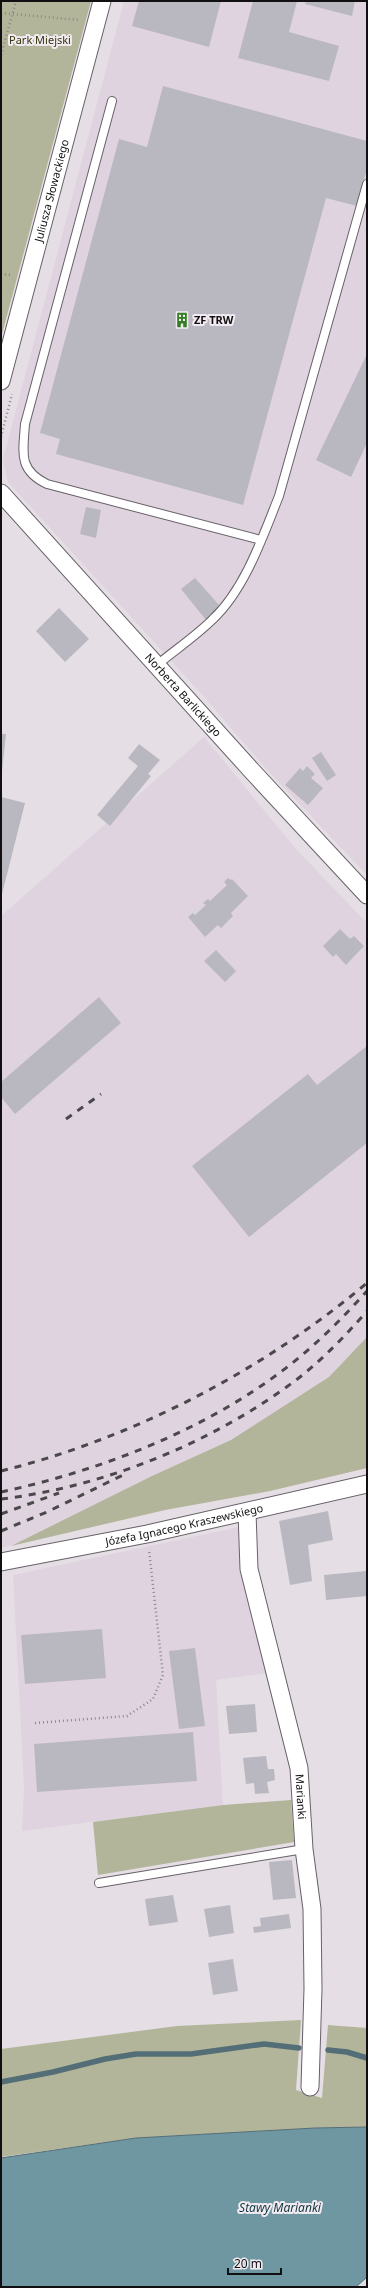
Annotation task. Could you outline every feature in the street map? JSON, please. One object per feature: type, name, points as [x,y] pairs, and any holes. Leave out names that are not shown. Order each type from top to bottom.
[{"type":"street","name":"Juliusza Słowackiego","points":[[1,381],[102,1]]},
{"type":"street","name":"Norberta Barlickiego","points":[[1,493],[367,895]]},
{"type":"street","name":"Józefa Ignacego Kraszewskiego","points":[[1,1562],[147,1534],[367,1484]]},
{"type":"street","name":"Marianki","points":[[247,1512],[249,1569],[299,1768],[304,1849],[312,1909],[313,1989],[310,2087]]},
{"type":"lane","points":[[112,101],[25,424],[23,452],[27,469],[35,478],[47,484],[261,540]]},
{"type":"lane","points":[[157,665],[214,619],[232,596],[261,540],[279,496],[367,184]]},
{"type":"lane","points":[[99,1883],[304,1849]]},
{"type":"path","points":[[1,55],[16,1]]},
{"type":"path","points":[[1,12],[81,20]]},
{"type":"path","points":[[1,274],[14,275]]},
{"type":"path","points":[[35,1723],[127,1716],[153,1700],[163,1675],[147,1534]]},
{"type":"shaded area","name":"ZF TRW","points":[[124,1],[367,1],[367,875],[269,772],[206,699],[8,482],[3,459]]},
{"type":"shaded area","points":[[204,737],[295,848],[367,923],[367,1468],[270,1491],[165,1510],[1,1548],[1,916]]},
{"type":"shaded area","points":[[239,1527],[241,1573],[267,1673],[216,1680],[223,1805],[22,1831],[24,1788],[13,1575]]},
{"type":"green space","name":"Park Miejski","points":[[1,1],[91,1],[1,338]]},
{"type":"green space","points":[[367,1337],[367,1468],[270,1491],[165,1510],[11,1546],[152,1476],[231,1440],[329,1377]]},
{"type":"green space","points":[[291,1800],[294,1842],[98,1875],[93,1822],[223,1805]]},
{"type":"green space","points":[[301,2020],[296,2090],[322,2098],[328,2025],[367,2028],[367,2127],[315,2128],[136,2138],[1,2157],[1,2049],[177,2026]]},
{"type":"water","name":"Stawy Marianki","points":[[367,2127],[367,2277],[356,2287],[1,2287],[1,2158],[136,2138],[315,2128]]},
{"type":"building","points":[[139,1],[221,1],[209,47],[132,26]]},
{"type":"building","points":[[253,1],[297,1],[289,32],[339,46],[329,81],[238,58]]},
{"type":"building","points":[[306,1],[355,1],[352,16],[305,4]]},
{"type":"building","name":"ZF TRW","points":[[163,86],[367,141],[367,169],[357,206],[326,198],[243,505],[56,454],[60,439],[40,433],[119,139],[147,147]]},
{"type":"building","points":[[367,354],[367,443],[351,477],[316,460]]},
{"type":"building","points":[[86,507],[101,510],[96,538],[80,534]]},
{"type":"building","points":[[195,578],[220,606],[206,620],[181,589]]},
{"type":"building","points":[[59,608],[89,639],[65,662],[36,631]]},
{"type":"building","points":[[1,734],[6,734],[2,771],[1,771]]},
{"type":"building","points":[[139,744],[160,760],[148,774],[151,776],[110,826],[97,815],[138,766],[128,758]]},
{"type":"building","points":[[321,752],[336,775],[327,781],[312,758]]},
{"type":"building","points":[[307,766],[315,774],[311,778],[323,788],[308,805],[285,785],[300,768],[303,771]]},
{"type":"building","points":[[1,797],[25,803],[2,894],[1,894]]},
{"type":"building","points":[[228,878],[231,880],[232,879],[248,896],[231,913],[233,916],[221,928],[218,925],[205,937],[188,917],[193,913],[195,915],[206,905],[203,903],[208,899],[210,901],[227,885],[224,882]]},
{"type":"building","points":[[340,929],[350,939],[354,936],[364,946],[346,965],[336,954],[333,957],[323,946]]},
{"type":"building","points":[[216,950],[236,971],[225,982],[204,961]]},
{"type":"building","points":[[99,997],[121,1023],[15,1114],[1,1097],[1,1082]]},
{"type":"building","points":[[367,1046],[367,1143],[249,1237],[192,1166],[308,1074],[317,1085]]},
{"type":"building","points":[[328,1511],[333,1540],[308,1545],[312,1581],[290,1585],[279,1521]]},
{"type":"building","points":[[367,1571],[367,1596],[326,1600],[324,1575]]},
{"type":"building","points":[[102,1629],[106,1678],[25,1684],[21,1635]]},
{"type":"building","points":[[195,1648],[205,1726],[179,1729],[169,1651]]},
{"type":"building","points":[[255,1704],[257,1732],[229,1734],[226,1706]]},
{"type":"building","points":[[193,1732],[197,1781],[37,1792],[34,1744]]},
{"type":"building","points":[[266,1756],[268,1769],[274,1769],[275,1780],[267,1782],[269,1793],[255,1794],[254,1783],[246,1784],[243,1758]]},
{"type":"building","points":[[292,1860],[296,1898],[273,1900],[269,1862]]},
{"type":"building","points":[[173,1895],[178,1922],[149,1926],[145,1899]]},
{"type":"building","points":[[230,1905],[234,1933],[209,1937],[204,1909]]},
{"type":"building","points":[[289,1914],[291,1928],[254,1933],[253,1927],[261,1926],[260,1918]]},
{"type":"building","points":[[233,1959],[238,1991],[213,1995],[208,1963]]},
{"type":"waterway","points":[[1,2082],[53,2072],[105,2059],[136,2054],[191,2054],[264,2044],[299,2048]]},
{"type":"waterway","points":[[328,2050],[347,2052],[367,2058]]},
{"type":"railway","points":[[66,1119],[101,1094]]},
{"type":"railway","points":[[1,1471],[51,1457],[100,1440],[148,1420],[194,1398],[284,1345],[327,1315],[367,1283]]},
{"type":"railway","points":[[1,1492],[74,1473],[110,1461],[181,1432],[215,1414],[247,1395],[290,1365],[325,1335],[367,1291]]},
{"type":"railway","points":[[1,1499],[40,1493],[80,1484],[158,1458],[196,1441],[268,1400],[300,1377],[335,1346],[367,1311]]},
{"type":"railway","points":[[1,1531],[47,1512],[125,1474]]},
{"type":"railway","points":[[1,1514],[59,1493]]},
{"type":"place","name":"ZF TRW","points":[[182,320]]}]
